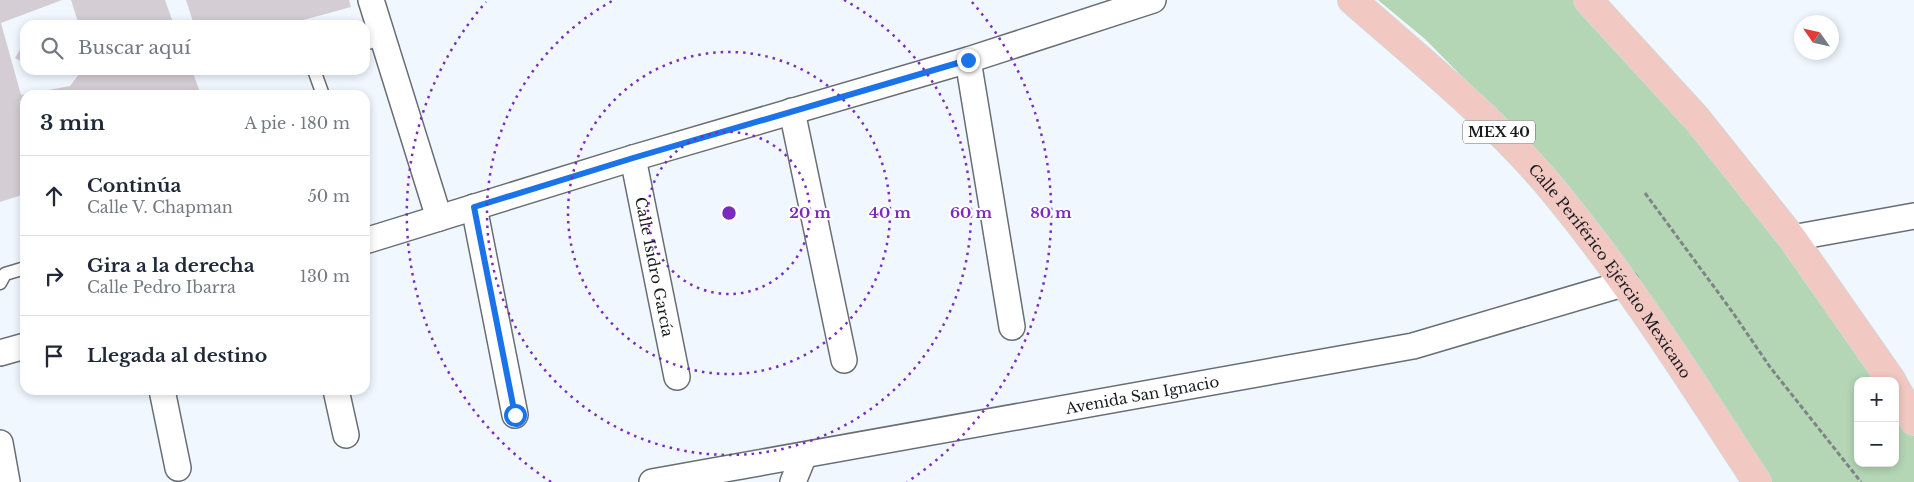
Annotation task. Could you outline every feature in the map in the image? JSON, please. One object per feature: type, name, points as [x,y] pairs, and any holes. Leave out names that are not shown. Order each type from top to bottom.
[{"type":"highway","name":"Calle Periférico Ejército Mexicano","points":[[1352,0],[1481,114],[1547,184],[1626,283],[1757,482]]},
{"type":"highway","points":[[1588,0],[1697,119],[1792,238],[1889,377]]},
{"type":"highway","points":[[1899,394],[1914,421]]},
{"type":"street","points":[[371,0],[374,41],[439,218]]},
{"type":"street","points":[[370,239],[633,158],[968,60],[1153,0]]},
{"type":"street","points":[[968,60],[1012,327]]},
{"type":"street","points":[[792,111],[844,360]]},
{"type":"street","name":"Calle Isidro García","points":[[633,158],[677,377]]},
{"type":"street","points":[[474,207],[515,415]]},
{"type":"street","points":[[1792,238],[1914,216]]},
{"type":"street","name":"Avenida San Ignacio","points":[[652,482],[1413,346],[1626,283]]},
{"type":"street","points":[[0,353],[20,347]]},
{"type":"street","points":[[163,395],[178,468]]},
{"type":"street","points":[[337,395],[346,435]]},
{"type":"street","points":[[0,443],[7,482]]},
{"type":"street","points":[[793,482],[804,455]]},
{"type":"lane","points":[[316,75],[321,90]]},
{"type":"lane","points":[[0,283],[6,274],[20,270]]},
{"type":"path","points":[[1645,193],[1731,310],[1770,367],[1861,482]]},
{"type":"green space","points":[[1378,0],[1581,0],[1703,139],[1882,377],[1854,377],[1854,467],[1899,467],[1899,404],[1914,429],[1914,482],[1763,482],[1512,127],[1425,39]]},
{"type":"building","points":[[0,0],[62,0],[1,23],[20,91],[20,196],[0,202]]},
{"type":"building","points":[[71,0],[165,0],[172,20],[77,20]]},
{"type":"building","points":[[186,0],[349,0],[351,7],[303,20],[192,20]]},
{"type":"building","points":[[20,50],[20,61],[15,58]]},
{"type":"building","points":[[78,75],[194,75],[199,90],[48,90],[70,86]]},
{"type":"route","points":[[515,415],[474,207],[633,158],[968,60]]}]
